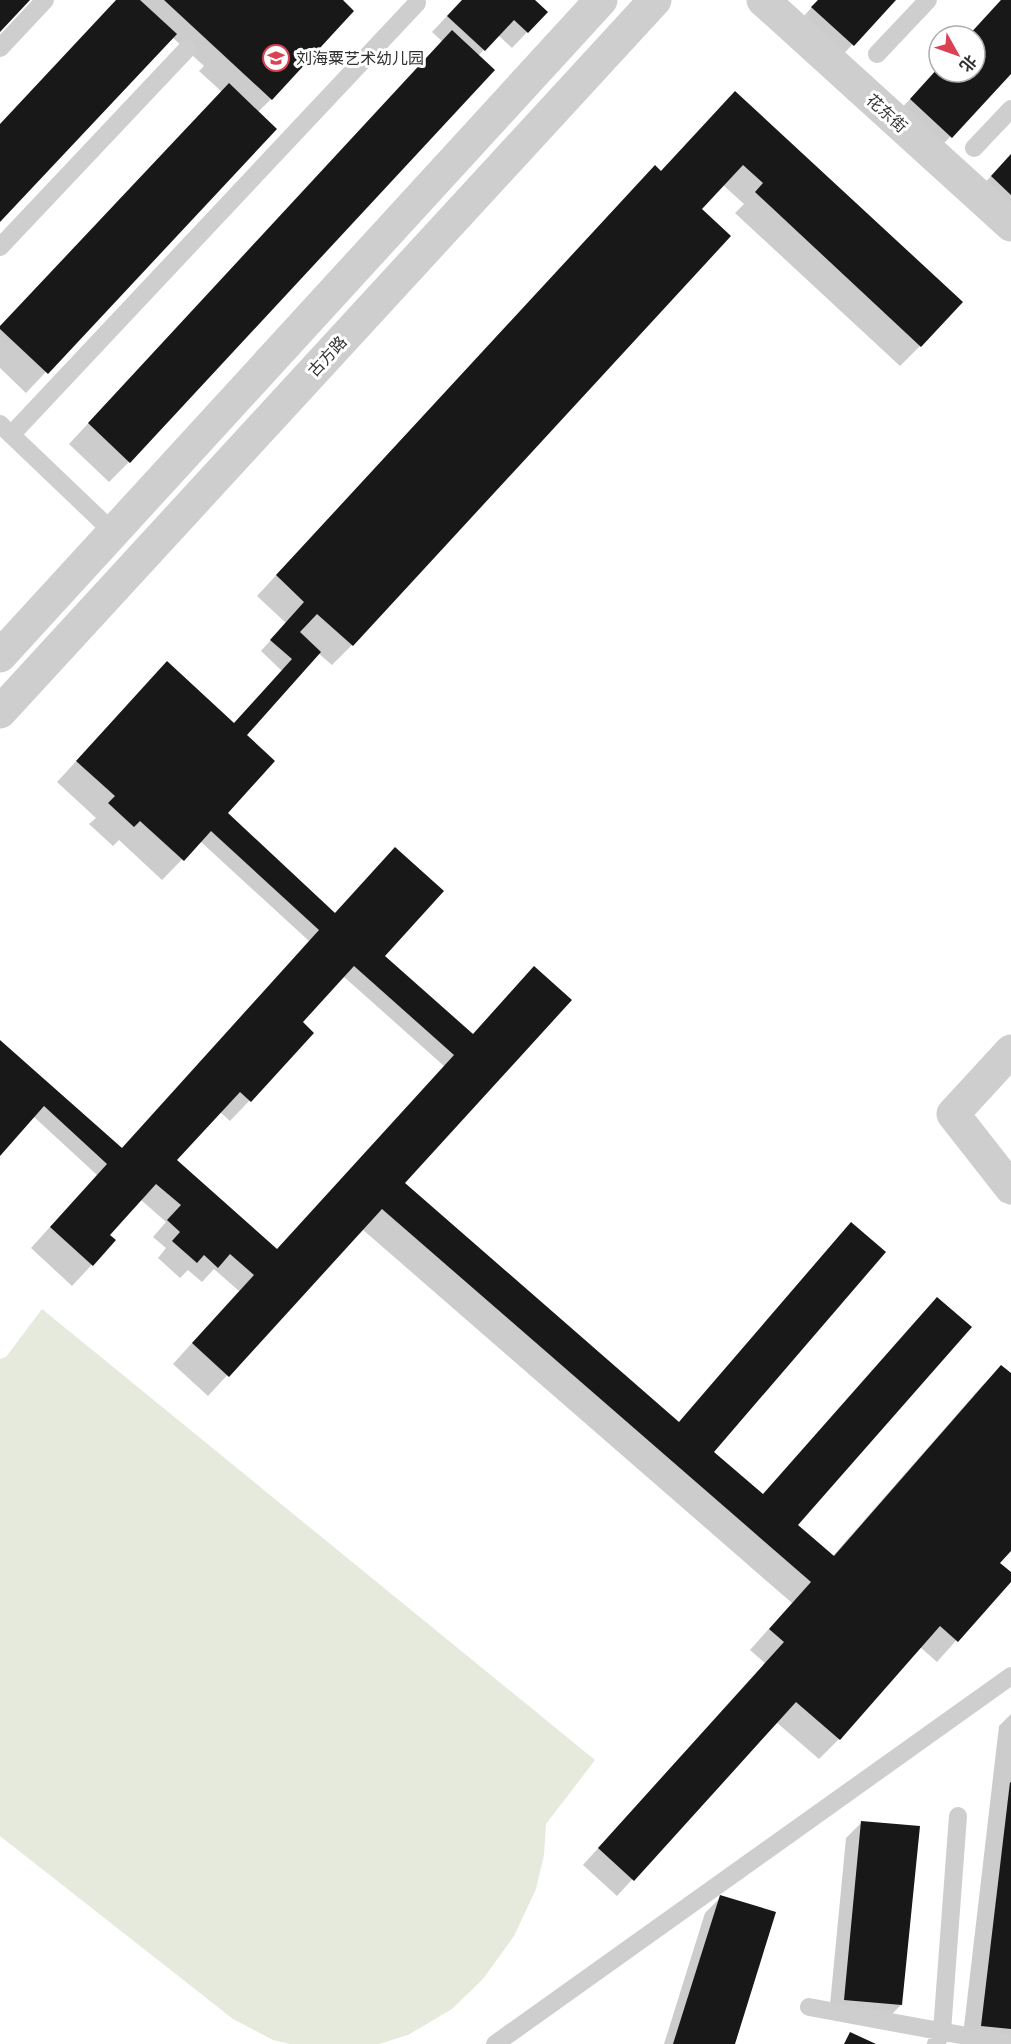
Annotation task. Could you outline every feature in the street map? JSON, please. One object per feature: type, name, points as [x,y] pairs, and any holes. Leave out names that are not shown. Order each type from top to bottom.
[{"type":"street","points":[[0,656],[601,0]]},
{"type":"street","name":"古方路","points":[[0,712],[655,0]]},
{"type":"street","name":"花东街","points":[[763,0],[1011,225]]},
{"type":"street","points":[[1011,1052],[953,1113],[1011,1188]]},
{"type":"lane","points":[[0,48],[45,0]]},
{"type":"lane","points":[[877,54],[928,0]]},
{"type":"lane","points":[[113,532],[6,429],[417,3]]},
{"type":"lane","points":[[0,247],[187,49]]},
{"type":"lane","points":[[974,148],[1011,109]]},
{"type":"lane","points":[[495,2044],[1011,1676]]},
{"type":"lane","points":[[939,2038],[958,1816]]},
{"type":"lane","points":[[809,2007],[939,2038],[1010,2044]]},
{"type":"shaded area","points":[[42,1309],[595,1760],[546,1824],[544,1855],[536,1889],[514,1936],[483,1979],[452,2009],[408,2035],[379,2044],[290,2044],[273,2040],[233,2019],[0,1836],[0,1359],[6,1357]]},
{"type":"building","points":[[0,0],[30,0],[0,32]]},
{"type":"building","points":[[116,0],[140,0],[177,34],[0,222],[0,124]]},
{"type":"building","name":"刘海粟艺术幼儿园","points":[[164,0],[343,0],[354,11],[272,100]]},
{"type":"building","points":[[462,0],[535,0],[548,12],[528,33],[514,20],[485,51],[447,16]]},
{"type":"building","points":[[818,0],[896,0],[854,46],[811,7]]},
{"type":"building","points":[[1001,0],[1011,0],[1011,74],[952,138],[910,99],[927,80],[927,84],[987,84],[987,24],[979,24]]},
{"type":"building","points":[[452,30],[495,70],[130,463],[88,423]]},
{"type":"building","points":[[229,83],[277,129],[48,374],[0,329],[0,326]]},
{"type":"building","points":[[735,91],[963,302],[921,347],[755,192],[763,183],[743,165],[702,209],[731,236],[353,646],[317,614],[300,632],[321,652],[247,735],[275,761],[228,813],[335,913],[395,847],[444,891],[385,956],[473,1034],[534,966],[572,1000],[405,1183],[679,1422],[851,1222],[886,1252],[714,1452],[763,1494],[937,1297],[972,1327],[798,1525],[834,1556],[1001,1365],[1011,1373],[1011,1551],[1000,1563],[1011,1572],[1011,1582],[958,1642],[940,1626],[840,1740],[796,1702],[634,1881],[598,1848],[784,1642],[769,1629],[811,1582],[382,1209],[229,1377],[192,1343],[254,1275],[230,1254],[218,1268],[204,1255],[197,1263],[172,1241],[180,1232],[167,1220],[181,1205],[156,1184],[110,1235],[116,1240],[93,1266],[50,1227],[107,1164],[44,1106],[0,1156],[0,1040],[122,1148],[319,930],[211,831],[184,861],[140,821],[134,827],[108,803],[115,796],[76,761],[167,661],[234,723],[292,659],[270,640],[304,602],[276,575],[655,165],[661,171]],"holes":[[[354,966],[454,1055],[277,1249],[177,1160],[240,1092],[251,1102],[314,1033],[303,1022]]]},
{"type":"building","points":[[1011,154],[1011,195],[991,176]]},
{"type":"building","points":[[1011,1783],[1011,2029],[981,2026]]},
{"type":"building","points":[[861,1821],[920,1826],[902,2005],[844,2000]]},
{"type":"building","points":[[720,1895],[776,1912],[735,2044],[673,2044]]},
{"type":"building","points":[[850,2032],[876,2044],[844,2044]]},
{"type":"place","name":"刘海粟艺术幼儿园","points":[[276,58]]}]
